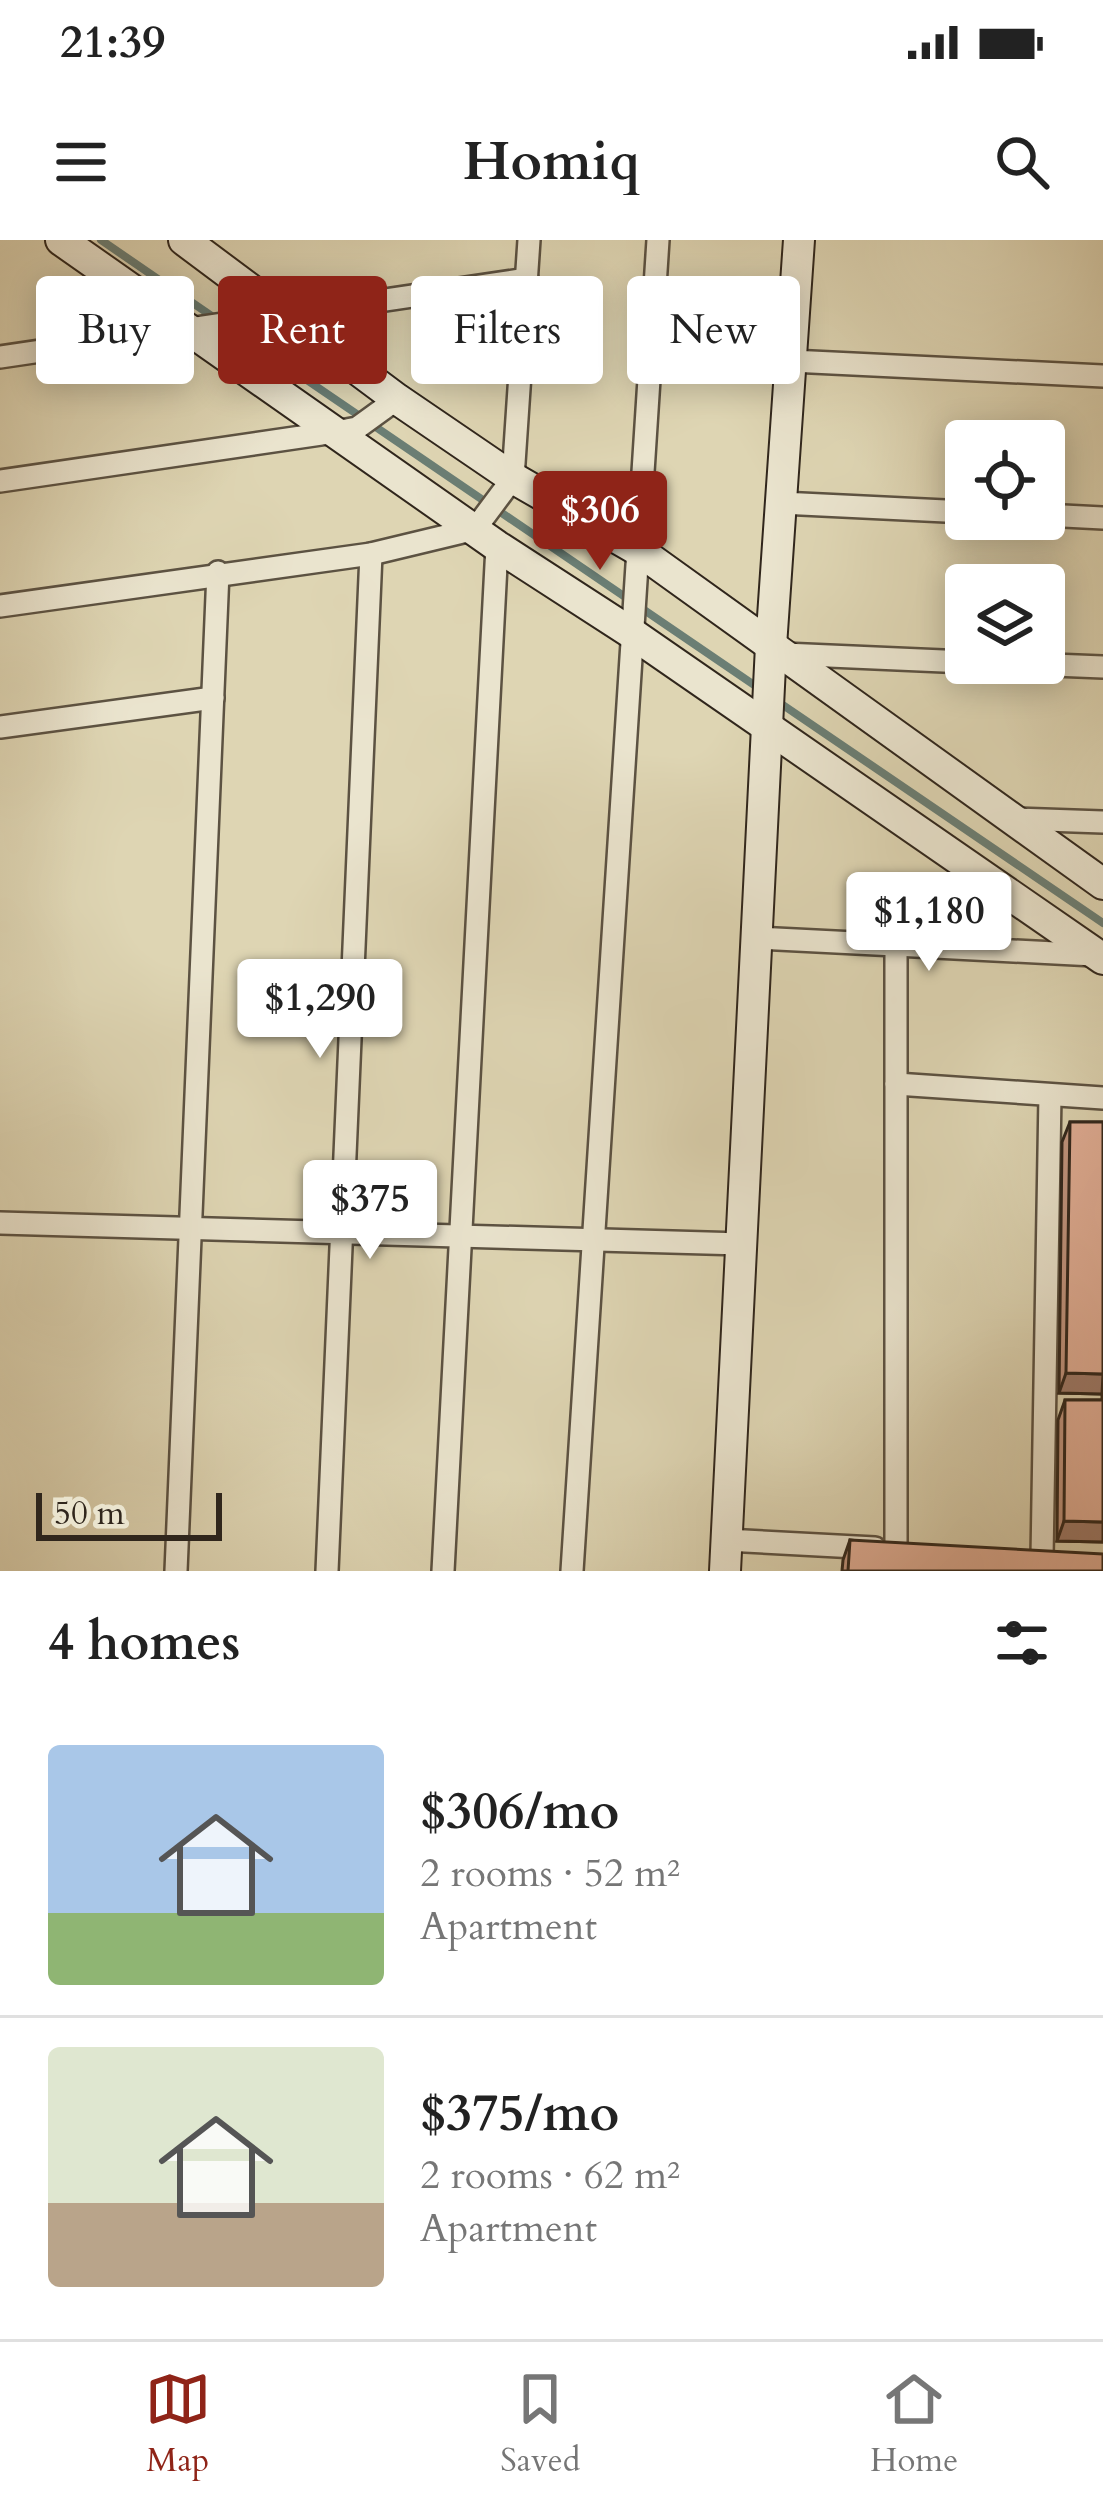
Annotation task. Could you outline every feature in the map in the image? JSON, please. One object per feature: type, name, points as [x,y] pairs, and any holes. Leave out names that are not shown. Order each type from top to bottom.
[{"type":"street","points":[[61,240],[200,325],[770,731],[1101,957]]},
{"type":"street","points":[[184,240],[223,276]]},
{"type":"street","points":[[527,276],[530,240]]},
{"type":"street","points":[[572,1571],[658,240]]},
{"type":"street","points":[[797,276],[799,240]]},
{"type":"street","points":[[0,357],[218,323]]},
{"type":"street","points":[[800,361],[1103,376]]},
{"type":"street","points":[[357,384],[508,486],[638,550],[1103,884]]},
{"type":"street","points":[[443,1571],[486,531],[508,486],[517,384]]},
{"type":"street","points":[[789,384],[725,1556],[907,1550],[896,944]]},
{"type":"street","points":[[0,481],[346,430],[388,407]]},
{"type":"street","points":[[781,503],[945,511]]},
{"type":"street","points":[[1065,516],[1103,518]]},
{"type":"street","points":[[0,606],[371,554],[486,531]]},
{"type":"street","points":[[327,1571],[371,554]]},
{"type":"street","points":[[176,1571],[218,572]]},
{"type":"street","points":[[777,650],[945,661]]},
{"type":"street","points":[[1065,665],[1103,667]]},
{"type":"street","points":[[0,727],[213,698]]},
{"type":"street","points":[[1008,818],[1103,822]]},
{"type":"street","points":[[759,938],[1101,957]]},
{"type":"street","points":[[896,1084],[1103,1099]]},
{"type":"street","points":[[1042,1557],[1050,1095]]},
{"type":"street","points":[[0,1223],[742,1244]]},
{"type":"building","points":[[1070,1122],[1103,1122],[1103,1374],[1066,1373]]},
{"type":"building","points":[[1065,1400],[1103,1400],[1103,1522],[1064,1521]]},
{"type":"building","points":[[850,1540],[1103,1554],[1103,1571],[848,1571]]},
{"type":"waterway","points":[[101,240],[218,320]]},
{"type":"waterway","points":[[313,384],[760,689]]},
{"type":"waterway","points":[[777,701],[1103,923]]}]
